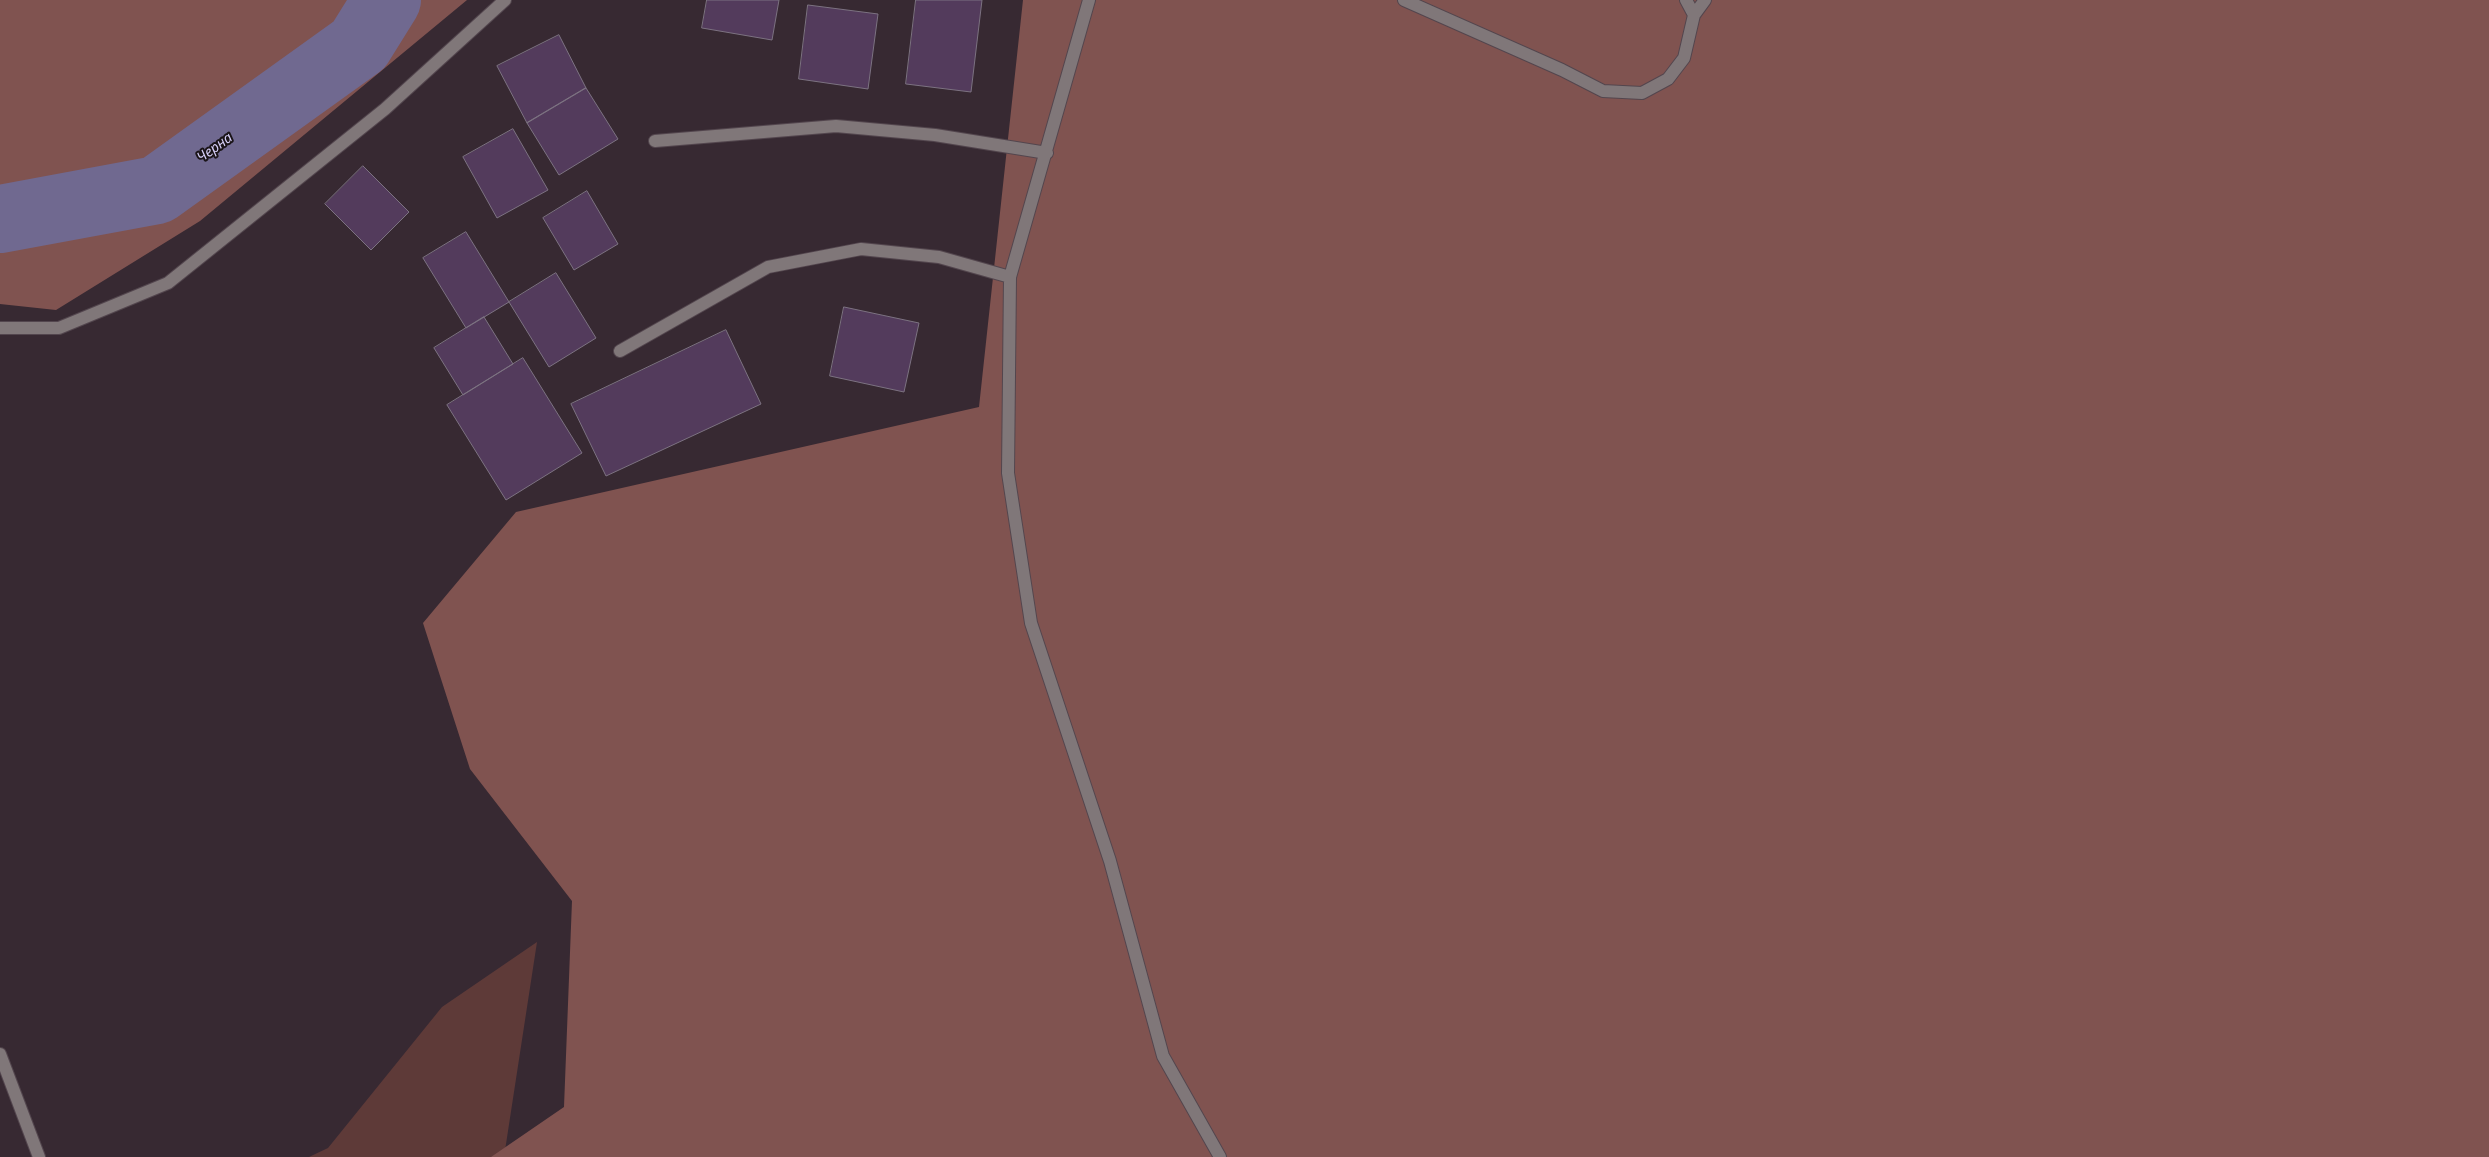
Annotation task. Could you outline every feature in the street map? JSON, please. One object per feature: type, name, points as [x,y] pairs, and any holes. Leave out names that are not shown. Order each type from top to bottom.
[{"type":"street","points":[[0,328],[59,328],[168,283],[385,109],[505,0]]},
{"type":"street","points":[[1089,0],[1047,154],[1010,277],[1008,473],[1031,623],[1110,861],[1163,1056],[1220,1157]]},
{"type":"street","points":[[1404,0],[1562,70],[1603,91],[1642,92],[1668,79],[1684,58],[1694,15],[1706,0]]},
{"type":"street","points":[[1686,0],[1694,15]]},
{"type":"street","points":[[655,141],[836,126],[935,136],[1047,154]]},
{"type":"street","points":[[620,351],[768,267],[861,249],[939,257],[1010,277]]},
{"type":"street","points":[[0,1054],[39,1157]]},
{"type":"shaded area","points":[[0,0],[467,0],[200,221],[56,310],[0,304]]},
{"type":"shaded area","points":[[1023,0],[2489,0],[2489,1157],[491,1157],[564,1107],[572,901],[470,769],[423,623],[516,512],[979,407]]},
{"type":"shaded area","points":[[537,942],[504,1157],[309,1157],[328,1148],[442,1007]]},
{"type":"building","points":[[707,0],[779,0],[772,40],[702,28]]},
{"type":"building","points":[[916,0],[982,0],[971,92],[906,84]]},
{"type":"building","points":[[808,5],[878,14],[868,89],[799,79]]},
{"type":"building","points":[[559,35],[586,88],[527,123],[497,66]]},
{"type":"building","points":[[586,88],[618,139],[559,175],[527,123]]},
{"type":"building","points":[[513,129],[548,190],[497,218],[463,157]]},
{"type":"building","points":[[363,166],[409,212],[371,250],[325,204]]},
{"type":"building","points":[[587,191],[618,244],[574,270],[543,218]]},
{"type":"building","points":[[466,232],[509,302],[466,328],[423,258]]},
{"type":"building","points":[[556,273],[596,338],[549,367],[509,302]]},
{"type":"building","points":[[844,307],[919,323],[904,392],[830,376]]},
{"type":"building","points":[[484,317],[513,364],[463,395],[434,348]]},
{"type":"building","points":[[726,330],[761,404],[606,476],[571,404]]},
{"type":"building","points":[[523,358],[582,453],[506,500],[447,405]]},
{"type":"waterway","name":"Черна","points":[[0,219],[157,190],[359,45],[387,0]]}]
